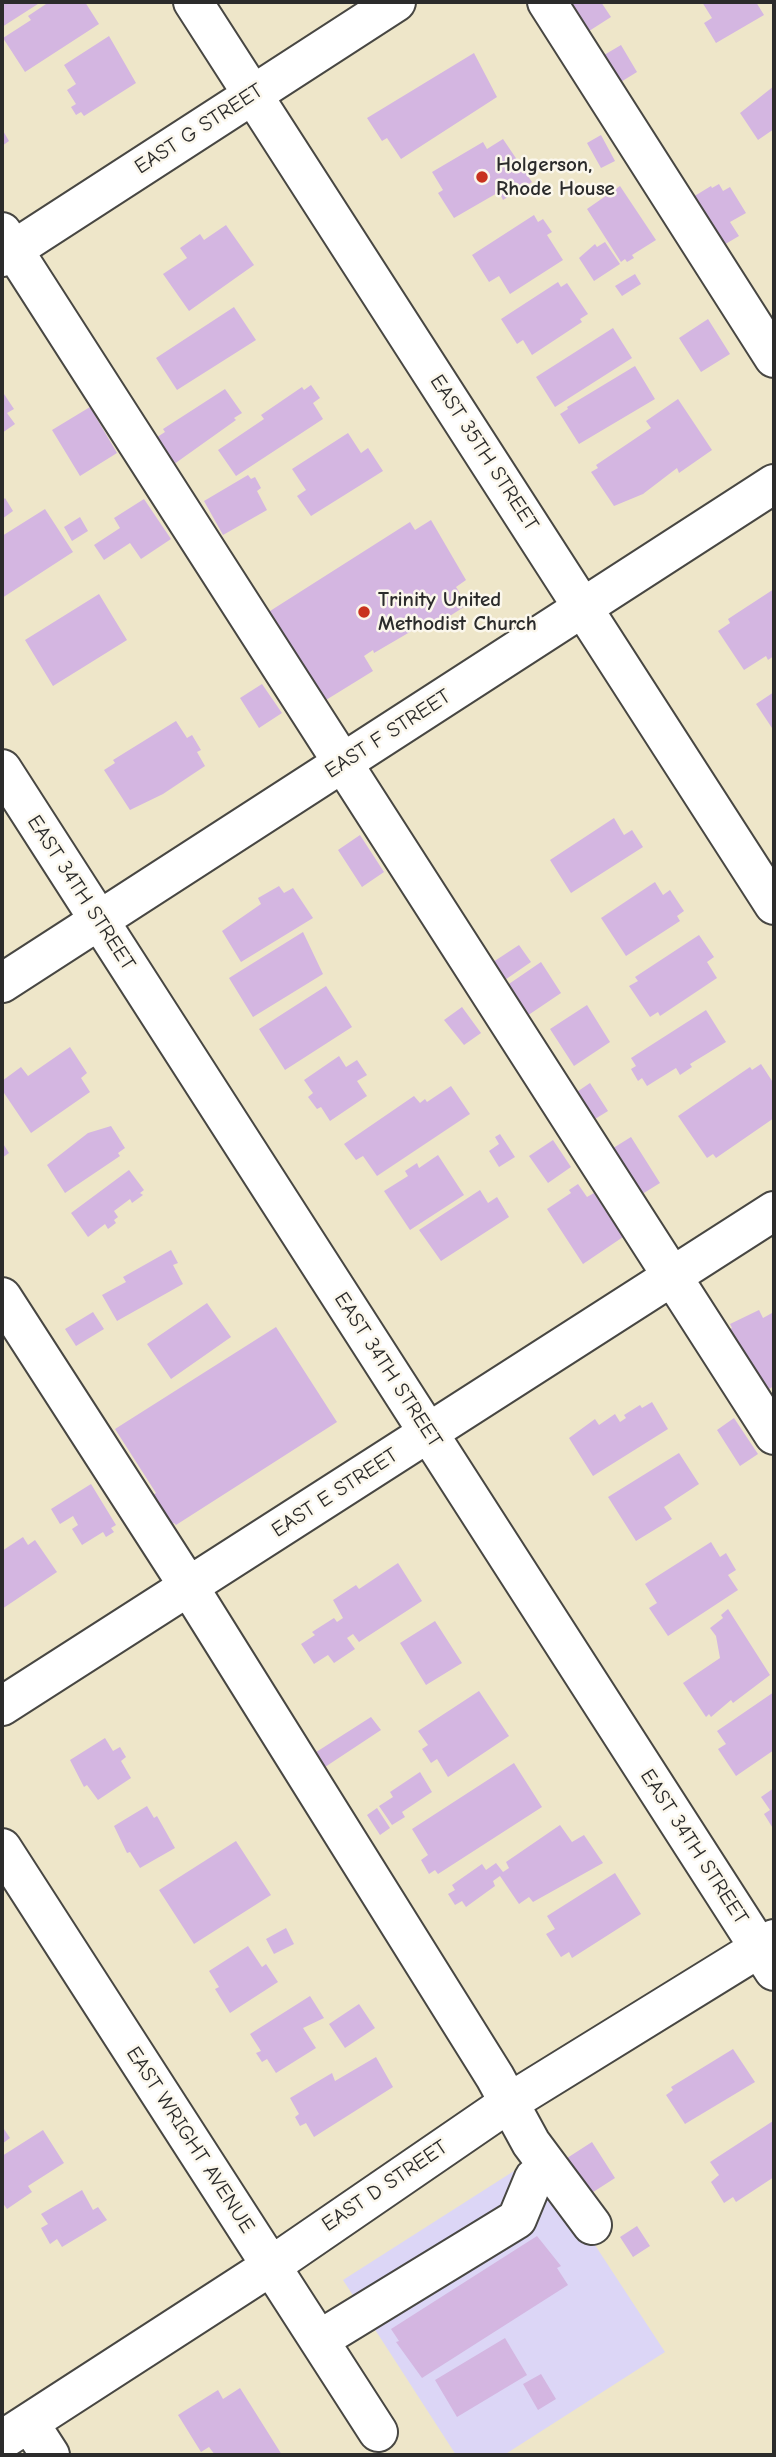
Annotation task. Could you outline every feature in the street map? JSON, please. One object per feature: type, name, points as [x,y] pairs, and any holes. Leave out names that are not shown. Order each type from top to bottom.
[{"type":"street","name":"EAST 35TH STREET","points":[[193,2],[774,905]]},
{"type":"street","name":"EAST G STREET","points":[[6,246],[396,2]]},
{"type":"street","points":[[547,2],[774,358]]},
{"type":"street","points":[[6,246],[343,763],[774,1435]]},
{"type":"street","name":"EAST F STREET","points":[[2,983],[774,484]]},
{"type":"street","name":"EAST 34TH STREET","points":[[2,769],[428,1433],[769,1953]]},
{"type":"street","name":"EAST E STREET","points":[[2,1706],[774,1211]]},
{"type":"street","points":[[2,1297],[189,1587],[510,2102],[548,2168],[592,2225]]},
{"type":"street","name":"EAST WRIGHT AVENUE","points":[[2,1848],[378,2432]]},
{"type":"street","name":"EAST D STREET","points":[[16,2432],[271,2266],[510,2102],[769,1953]]},
{"type":"street","points":[[319,2340],[517,2218],[534,2178],[548,2168]]},
{"type":"street","points":[[16,2432],[50,2455]]},
{"type":"shaded area","points":[[539,2155],[540,2161],[665,2352],[504,2455],[456,2455],[343,2280]]},
{"type":"building","points":[[2,2],[41,2],[2,27]]},
{"type":"building","points":[[49,2],[85,2],[99,24],[25,72],[3,38],[31,20],[28,16]]},
{"type":"building","points":[[557,2],[601,2],[611,17],[575,40]]},
{"type":"building","points":[[702,2],[756,2],[764,15],[716,43],[704,23],[712,18]]},
{"type":"building","points":[[109,36],[136,83],[84,116],[81,112],[76,115],[71,107],[76,104],[67,90],[76,84],[64,65]]},
{"type":"building","points":[[621,45],[637,72],[611,88],[594,61]]},
{"type":"building","points":[[474,53],[497,97],[401,159],[387,138],[382,141],[367,118]]},
{"type":"building","points":[[774,86],[774,129],[758,140],[740,113]]},
{"type":"building","points":[[2,129],[9,141],[2,146]]},
{"type":"building","points":[[601,135],[615,161],[601,168],[587,143]]},
{"type":"building","name":"Holgerson, Rhode House","points":[[503,139],[532,182],[503,200],[499,192],[454,218],[438,193],[443,190],[432,172],[483,142],[487,149]]},
{"type":"building","points":[[719,184],[723,191],[730,187],[746,213],[730,222],[739,236],[717,249],[683,203]]},
{"type":"building","points":[[620,186],[656,240],[632,255],[634,258],[627,262],[625,259],[621,262],[587,209]]},
{"type":"building","points":[[534,215],[538,222],[543,219],[552,232],[547,235],[563,260],[510,294],[499,276],[489,282],[472,255]]},
{"type":"building","points":[[226,225],[254,265],[189,311],[163,274],[187,258],[180,248],[200,234],[204,240]]},
{"type":"building","points":[[605,242],[620,264],[594,281],[579,258],[595,244],[597,247]]},
{"type":"building","points":[[635,274],[641,284],[622,296],[615,286]]},
{"type":"building","points":[[558,282],[561,287],[567,283],[588,314],[580,319],[582,322],[532,355],[523,340],[517,344],[501,319]]},
{"type":"building","points":[[234,307],[256,340],[177,390],[156,358]]},
{"type":"building","points":[[708,319],[730,354],[701,372],[679,338]]},
{"type":"building","points":[[613,328],[632,358],[555,407],[536,377]]},
{"type":"building","points":[[635,366],[655,399],[579,444],[560,414],[568,409],[567,407]]},
{"type":"building","points":[[311,385],[320,398],[313,403],[323,419],[236,476],[218,450],[264,419],[261,415],[302,387],[304,390]]},
{"type":"building","points":[[225,389],[242,413],[163,472],[145,445],[165,432],[163,429]]},
{"type":"building","points":[[2,391],[14,409],[7,413],[15,424],[2,433]]},
{"type":"building","points":[[678,399],[712,450],[679,473],[677,468],[643,494],[614,506],[591,472],[598,468],[596,465],[651,428],[646,421]]},
{"type":"building","points":[[90,407],[117,453],[80,476],[52,430]]},
{"type":"building","points":[[348,433],[361,453],[368,448],[383,471],[311,516],[297,496],[306,490],[292,469]]},
{"type":"building","points":[[248,475],[251,479],[255,477],[261,488],[257,491],[267,510],[223,535],[204,501]]},
{"type":"building","points":[[5,498],[13,511],[2,519],[2,501]]},
{"type":"building","points":[[144,499],[171,539],[141,559],[130,543],[104,560],[94,545],[120,528],[114,518]]},
{"type":"building","points":[[45,509],[73,552],[2,598],[2,536]]},
{"type":"building","points":[[80,517],[88,531],[72,541],[64,527]]},
{"type":"building","name":"Trinity United Methodist Church","points":[[431,520],[466,580],[456,587],[467,605],[431,628],[427,622],[374,653],[373,650],[364,656],[373,671],[313,708],[259,618],[410,522],[415,530]]},
{"type":"building","points":[[774,589],[774,656],[768,660],[766,656],[744,670],[718,631],[730,623],[728,619]]},
{"type":"building","points":[[99,594],[127,640],[53,686],[25,640]]},
{"type":"building","points":[[262,684],[282,713],[259,728],[240,698]]},
{"type":"building","points":[[774,692],[774,731],[756,704]]},
{"type":"building","points":[[176,721],[187,738],[192,735],[201,750],[197,752],[205,766],[163,794],[130,810],[104,770],[115,763],[113,760]]},
{"type":"building","points":[[614,818],[624,835],[632,830],[643,847],[571,893],[550,860]]},
{"type":"building","points":[[360,835],[384,872],[362,887],[338,850]]},
{"type":"building","points":[[655,882],[663,895],[670,890],[684,911],[677,916],[680,921],[626,956],[601,918]]},
{"type":"building","points":[[279,886],[284,893],[293,888],[313,918],[241,962],[222,931],[261,904],[258,898]]},
{"type":"building","points":[[303,932],[323,974],[253,1017],[229,978]]},
{"type":"building","points":[[699,935],[714,957],[707,962],[717,978],[660,1016],[658,1012],[650,1017],[629,986],[638,981],[635,977]]},
{"type":"building","points":[[519,945],[531,962],[499,984],[487,966]]},
{"type":"building","points":[[541,962],[561,993],[524,1018],[503,988]]},
{"type":"building","points":[[326,986],[352,1027],[285,1070],[259,1029]]},
{"type":"building","points":[[587,1005],[610,1042],[574,1066],[550,1029]]},
{"type":"building","points":[[462,1007],[481,1033],[464,1045],[444,1020]]},
{"type":"building","points":[[706,1010],[726,1042],[690,1064],[692,1067],[680,1075],[676,1068],[647,1086],[642,1078],[638,1081],[631,1069],[636,1066],[631,1058]]},
{"type":"building","points":[[70,1047],[87,1073],[81,1078],[90,1092],[31,1133],[2,1090],[2,1081],[21,1067],[28,1076]]},
{"type":"building","points":[[339,1056],[346,1067],[357,1060],[367,1075],[357,1081],[367,1096],[330,1121],[321,1107],[317,1109],[308,1097],[313,1093],[304,1080]]},
{"type":"building","points":[[761,1064],[774,1084],[774,1118],[716,1158],[713,1154],[707,1158],[678,1116],[750,1067],[752,1070]]},
{"type":"building","points":[[590,1083],[608,1111],[582,1127],[565,1100]]},
{"type":"building","points":[[451,1086],[470,1114],[377,1176],[363,1156],[356,1160],[344,1144],[414,1096],[420,1103],[425,1099],[427,1102]]},
{"type":"building","points":[[111,1126],[125,1148],[118,1153],[120,1156],[65,1193],[47,1165],[88,1133]]},
{"type":"building","points":[[500,1134],[515,1157],[499,1167],[489,1151],[499,1144],[495,1137]]},
{"type":"building","points":[[631,1137],[660,1183],[631,1201],[602,1155]]},
{"type":"building","points":[[553,1140],[571,1167],[548,1183],[529,1156]]},
{"type":"building","points":[[2,1142],[9,1153],[2,1158]]},
{"type":"building","points":[[438,1155],[464,1195],[410,1230],[384,1191],[408,1176],[405,1171],[417,1163],[419,1168]]},
{"type":"building","points":[[129,1170],[144,1190],[140,1193],[143,1195],[132,1203],[130,1199],[114,1211],[118,1217],[114,1220],[116,1223],[108,1229],[105,1224],[88,1237],[71,1213]]},
{"type":"building","points":[[578,1184],[587,1197],[594,1193],[623,1237],[583,1264],[547,1209],[571,1193],[569,1190]]},
{"type":"building","points":[[480,1190],[488,1203],[497,1197],[509,1217],[441,1261],[419,1230]]},
{"type":"building","points":[[171,1250],[178,1263],[173,1265],[183,1284],[117,1321],[102,1295],[126,1282],[123,1277]]},
{"type":"building","points":[[207,1303],[231,1337],[171,1379],[147,1344]]},
{"type":"building","points":[[759,1310],[763,1318],[772,1313],[774,1317],[774,1386],[759,1395],[722,1334],[732,1328],[730,1324]]},
{"type":"building","points":[[93,1312],[104,1329],[76,1346],[65,1329]]},
{"type":"building","points":[[276,1327],[337,1422],[176,1525],[174,1523],[164,1529],[156,1518],[164,1512],[153,1495],[156,1493],[115,1429]]},
{"type":"building","points":[[652,1402],[668,1429],[593,1476],[569,1438],[595,1419],[599,1425],[615,1414],[620,1422],[626,1418],[624,1415],[640,1405],[642,1408]]},
{"type":"building","points":[[734,1418],[758,1454],[740,1466],[717,1430]]},
{"type":"building","points":[[679,1453],[699,1484],[664,1507],[672,1519],[636,1541],[608,1497]]},
{"type":"building","points":[[91,1484],[116,1525],[111,1528],[114,1532],[106,1537],[103,1532],[82,1545],[72,1529],[78,1525],[73,1516],[60,1524],[51,1509]]},
{"type":"building","points":[[23,1537],[28,1545],[35,1540],[57,1572],[2,1609],[2,1551]]},
{"type":"building","points":[[711,1542],[720,1557],[726,1553],[736,1570],[728,1575],[738,1590],[668,1636],[649,1608],[657,1603],[645,1584]]},
{"type":"building","points":[[398,1563],[422,1601],[359,1642],[353,1634],[347,1638],[355,1649],[334,1663],[328,1655],[314,1664],[301,1644],[315,1635],[312,1632],[334,1618],[337,1622],[343,1618],[333,1600],[356,1585],[359,1589]]},
{"type":"building","points":[[728,1609],[770,1675],[733,1703],[731,1700],[711,1717],[709,1714],[706,1717],[683,1683],[720,1658],[716,1636],[710,1628],[723,1618],[721,1615]]},
{"type":"building","points":[[435,1621],[462,1663],[426,1685],[400,1643]]},
{"type":"building","points":[[479,1691],[509,1736],[448,1777],[437,1759],[431,1763],[422,1749],[428,1745],[418,1731]]},
{"type":"building","points":[[774,1692],[774,1750],[736,1776],[718,1749],[726,1744],[717,1731]]},
{"type":"building","points":[[371,1717],[381,1730],[319,1771],[310,1756]]},
{"type":"building","points":[[105,1738],[113,1751],[120,1747],[126,1757],[121,1761],[131,1778],[98,1800],[87,1785],[84,1787],[70,1760]]},
{"type":"building","points":[[514,1763],[542,1807],[438,1874],[435,1870],[429,1874],[421,1860],[428,1855],[412,1829]]},
{"type":"building","points":[[420,1772],[432,1792],[402,1812],[405,1817],[392,1825],[379,1806],[393,1797],[390,1792]]},
{"type":"building","points":[[774,1788],[774,1830],[764,1814],[770,1810],[761,1797]]},
{"type":"building","points":[[147,1806],[154,1818],[157,1816],[175,1848],[140,1868],[130,1852],[127,1853],[114,1826]]},
{"type":"building","points":[[377,1808],[390,1828],[380,1835],[367,1815]]},
{"type":"building","points":[[560,1825],[572,1842],[584,1835],[603,1863],[533,1902],[529,1897],[519,1904],[500,1876],[493,1881],[495,1886],[466,1907],[462,1901],[455,1905],[448,1894],[455,1890],[452,1885],[482,1864],[486,1870],[496,1863],[503,1872],[509,1868],[506,1862]]},
{"type":"building","points":[[236,1841],[271,1895],[194,1944],[159,1890]]},
{"type":"building","points":[[615,1873],[641,1914],[572,1958],[569,1952],[561,1957],[546,1934],[555,1929],[547,1916]]},
{"type":"building","points":[[286,1928],[294,1944],[274,1954],[266,1939]]},
{"type":"building","points":[[248,1946],[262,1967],[266,1964],[278,1982],[230,2013],[215,1989],[219,1987],[209,1971]]},
{"type":"building","points":[[310,1996],[324,2018],[303,2028],[316,2048],[276,2073],[267,2059],[262,2062],[256,2053],[261,2051],[250,2034]]},
{"type":"building","points":[[359,2004],[375,2028],[345,2048],[329,2024]]},
{"type":"building","points":[[733,2049],[755,2082],[685,2124],[666,2095],[673,2090],[671,2087]]},
{"type":"building","points":[[376,2057],[393,2087],[314,2137],[306,2123],[300,2126],[295,2117],[299,2114],[290,2098],[332,2073],[335,2081]]},
{"type":"building","points":[[773,2121],[774,2177],[736,2202],[733,2197],[724,2203],[711,2182],[719,2175],[710,2162]]},
{"type":"building","points":[[2,2126],[10,2138],[2,2144]]},
{"type":"building","points":[[43,2130],[64,2163],[28,2186],[32,2192],[7,2209],[2,2202],[2,2156]]},
{"type":"building","points":[[592,2142],[615,2178],[587,2196],[564,2160]]},
{"type":"building","points":[[82,2190],[93,2210],[98,2207],[107,2220],[62,2247],[57,2239],[50,2244],[41,2228],[48,2224],[41,2214]]},
{"type":"building","points":[[637,2226],[650,2246],[633,2257],[620,2237]]},
{"type":"building","points":[[537,2236],[561,2266],[557,2268],[568,2285],[422,2378],[396,2342],[399,2341],[391,2329]]},
{"type":"building","points":[[505,2338],[527,2375],[457,2417],[435,2380]]},
{"type":"building","points":[[541,2374],[556,2399],[538,2410],[523,2384]]},
{"type":"building","points":[[240,2388],[282,2455],[215,2455],[209,2447],[201,2452],[178,2415],[218,2390],[223,2399]]},
{"type":"place","name":"Holgerson, Rhode House","points":[[482,177]]},
{"type":"place","name":"Trinity United Methodist Church","points":[[364,612]]}]
